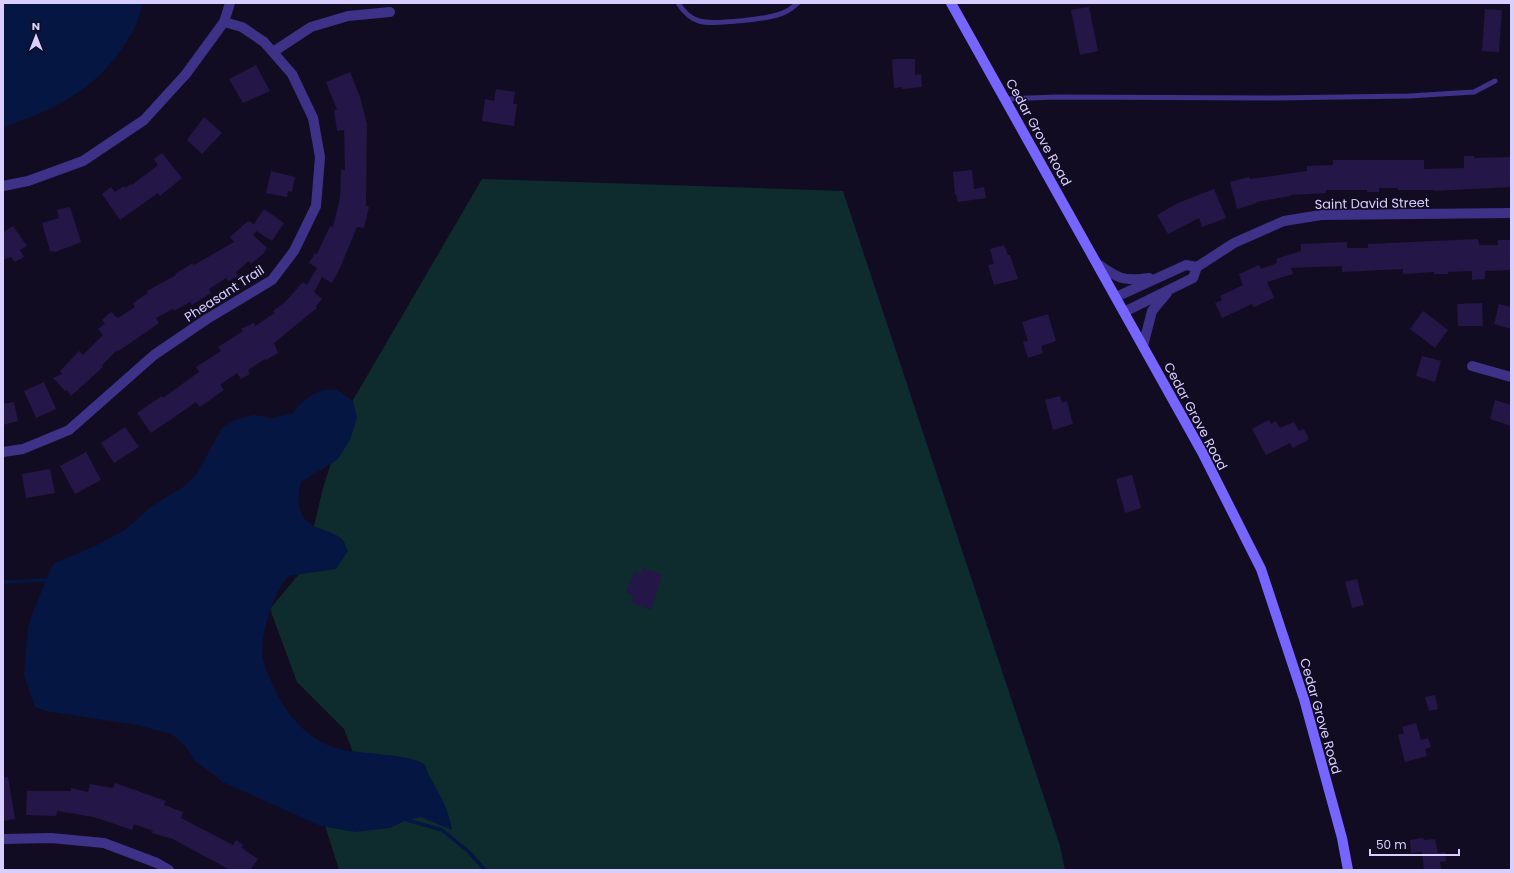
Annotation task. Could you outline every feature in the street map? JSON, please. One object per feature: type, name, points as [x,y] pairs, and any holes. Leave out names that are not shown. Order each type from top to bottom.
[{"type":"main road","name":"Cedar Grove Road","points":[[951,3],[1202,452],[1260,569],[1304,699],[1342,838],[1348,870]]},
{"type":"street","points":[[3,186],[28,181],[83,161],[144,120],[186,74],[224,22],[230,3]]},
{"type":"street","points":[[273,52],[311,27],[348,16],[390,12]]},
{"type":"street","name":"Pheasant Trail","points":[[3,452],[22,449],[69,430],[154,355],[207,319],[272,280],[294,251],[316,206],[320,157],[313,118],[292,74],[264,42],[242,27],[224,22]]},
{"type":"street","name":"Saint David Street","points":[[1124,312],[1192,278],[1197,267],[1234,243],[1284,221],[1321,215],[1511,214]]},
{"type":"street","points":[[1098,264],[1118,278],[1126,280],[1162,276]]},
{"type":"street","name":"Saint David Street","points":[[1116,297],[1186,265],[1197,267]]},
{"type":"street","points":[[1143,346],[1152,311],[1169,290]]},
{"type":"street","points":[[1472,366],[1511,377]]},
{"type":"street","points":[[3,839],[51,838],[104,843],[157,863],[169,870]]},
{"type":"lane","points":[[678,3],[684,12],[691,17],[700,21],[716,22],[759,18],[784,13],[798,3]]},
{"type":"lane","points":[[1006,99],[1056,97],[1274,98],[1409,96],[1474,92],[1495,81]]},
{"type":"green space","points":[[482,179],[843,191],[1060,846],[1065,870],[339,870],[324,822],[364,781],[344,729],[297,682],[270,609],[304,568],[323,488],[349,407]]},
{"type":"water","points":[[3,3],[142,3],[135,26],[123,47],[94,80],[58,105],[3,128]]},
{"type":"water","points":[[324,390],[337,390],[353,401],[357,417],[350,440],[337,460],[301,482],[299,490],[300,511],[307,521],[313,526],[333,533],[341,538],[344,541],[348,551],[336,569],[288,576],[282,584],[272,604],[265,627],[262,650],[264,663],[274,688],[296,722],[305,731],[327,745],[349,751],[408,758],[424,764],[441,796],[451,823],[452,830],[421,817],[407,820],[390,828],[355,832],[321,826],[223,782],[194,760],[185,745],[171,734],[137,725],[46,711],[35,707],[24,675],[28,627],[53,564],[95,546],[125,530],[152,506],[183,487],[196,475],[222,428],[237,419],[254,415],[272,418],[293,413],[307,399]]},
{"type":"building","points":[[1089,7],[1098,51],[1080,55],[1071,10]]},
{"type":"building","points":[[1485,9],[1502,10],[1499,52],[1482,51]]},
{"type":"building","points":[[915,59],[915,75],[921,74],[922,87],[902,89],[902,87],[894,88],[892,60]]},
{"type":"building","points":[[256,65],[270,91],[243,103],[229,79]]},
{"type":"building","points":[[350,72],[360,97],[367,124],[366,206],[369,207],[364,228],[357,227],[332,283],[322,277],[314,292],[322,299],[316,306],[317,308],[274,343],[278,353],[248,370],[250,374],[241,379],[237,373],[220,385],[224,390],[200,407],[196,402],[151,433],[137,413],[162,396],[163,398],[199,372],[196,367],[221,351],[218,347],[243,331],[241,329],[254,323],[255,326],[275,313],[273,311],[285,302],[303,282],[307,285],[317,268],[309,263],[315,253],[317,254],[330,226],[333,227],[340,198],[341,170],[345,170],[344,130],[337,131],[334,110],[337,110],[326,82]]},
{"type":"building","points":[[496,89],[515,92],[513,104],[517,104],[514,126],[482,121],[485,99],[494,101]]},
{"type":"building","points":[[204,117],[222,133],[202,154],[187,140]]},
{"type":"building","points":[[162,153],[182,178],[160,196],[158,193],[120,220],[102,194],[111,187],[115,192],[124,186],[125,188],[131,184],[132,185],[158,165],[154,159]]},
{"type":"building","points":[[1464,156],[1474,156],[1474,158],[1511,157],[1511,187],[1434,191],[1379,188],[1379,192],[1367,192],[1367,190],[1326,190],[1326,193],[1290,195],[1256,202],[1257,203],[1237,209],[1230,182],[1249,177],[1250,179],[1307,171],[1307,166],[1333,165],[1333,160],[1424,160],[1424,169],[1464,168]]},
{"type":"building","points":[[972,170],[974,189],[984,187],[986,198],[958,202],[956,194],[955,195],[953,172]]},
{"type":"building","points":[[271,171],[295,177],[292,192],[288,191],[287,197],[266,193]]},
{"type":"building","points":[[1214,189],[1226,218],[1202,227],[1199,218],[1168,234],[1157,215],[1178,203]]},
{"type":"building","points":[[70,207],[81,242],[55,252],[50,251],[42,223],[59,218],[57,210]]},
{"type":"building","points":[[264,209],[284,223],[272,241],[256,231],[253,235],[267,248],[263,254],[251,264],[249,261],[236,272],[238,276],[228,281],[226,278],[209,289],[211,293],[192,305],[190,302],[174,311],[173,309],[156,318],[159,323],[126,346],[118,351],[117,350],[102,365],[103,367],[71,396],[67,390],[65,391],[53,378],[62,374],[60,371],[79,351],[83,355],[103,335],[98,329],[105,324],[102,320],[111,312],[118,318],[135,307],[133,303],[148,293],[147,291],[176,275],[175,274],[193,263],[194,265],[234,242],[230,237],[248,221],[254,224]]},
{"type":"building","points":[[13,226],[27,246],[20,250],[24,257],[15,262],[11,257],[3,260],[3,232]]},
{"type":"building","points":[[1478,239],[1479,245],[1498,245],[1498,240],[1511,240],[1511,270],[1485,271],[1485,279],[1472,280],[1472,271],[1448,272],[1448,274],[1434,274],[1434,272],[1403,274],[1403,269],[1342,272],[1342,266],[1291,268],[1293,274],[1267,282],[1274,298],[1254,307],[1252,304],[1222,318],[1215,303],[1222,300],[1220,296],[1243,285],[1239,274],[1259,265],[1261,269],[1277,263],[1276,259],[1301,251],[1301,244],[1347,242],[1347,248],[1368,248],[1368,244]]},
{"type":"building","points":[[1004,245],[1008,255],[1010,255],[1018,279],[994,285],[988,265],[994,264],[990,249]]},
{"type":"building","points":[[1482,303],[1483,326],[1458,326],[1457,304]]},
{"type":"building","points":[[1499,304],[1511,307],[1511,329],[1494,324]]},
{"type":"building","points":[[1423,311],[1448,330],[1435,348],[1410,329]]},
{"type":"building","points":[[1048,314],[1056,341],[1041,346],[1043,353],[1028,358],[1023,342],[1028,341],[1022,322]]},
{"type":"building","points":[[1422,356],[1441,361],[1435,382],[1416,376]]},
{"type":"building","points":[[44,382],[56,409],[36,418],[24,391]]},
{"type":"building","points":[[1060,396],[1062,403],[1067,401],[1073,424],[1053,430],[1045,400]]},
{"type":"building","points":[[1495,400],[1511,405],[1511,426],[1490,419]]},
{"type":"building","points":[[14,402],[18,421],[3,425],[3,404]]},
{"type":"building","points":[[1269,420],[1271,424],[1276,421],[1280,428],[1294,422],[1299,431],[1304,429],[1309,439],[1293,448],[1290,443],[1266,455],[1252,429]]},
{"type":"building","points":[[125,427],[139,447],[114,463],[101,443]]},
{"type":"building","points":[[86,452],[101,480],[75,494],[60,466]]},
{"type":"building","points":[[50,469],[55,493],[26,498],[22,474]]},
{"type":"building","points":[[1132,475],[1141,508],[1125,513],[1116,479]]},
{"type":"building","points":[[643,568],[662,575],[651,610],[631,602],[633,595],[626,592],[634,572],[641,574]]},
{"type":"building","points":[[1357,579],[1364,605],[1352,608],[1345,582]]},
{"type":"building","points":[[1435,695],[1438,709],[1429,711],[1425,697]]},
{"type":"building","points":[[1416,723],[1421,740],[1428,738],[1431,747],[1425,749],[1427,756],[1405,762],[1398,735],[1404,733],[1402,727]]},
{"type":"building","points":[[8,777],[15,819],[3,821],[3,778]]},
{"type":"building","points":[[115,783],[166,801],[164,805],[183,812],[181,818],[233,845],[236,840],[243,845],[242,848],[258,859],[250,870],[230,870],[173,839],[152,833],[153,831],[134,824],[132,830],[94,817],[57,811],[56,816],[26,815],[27,791],[71,791],[71,788],[88,792],[90,784],[113,788]]},
{"type":"building","points":[[1423,838],[1424,840],[1435,839],[1438,853],[1445,852],[1446,861],[1440,862],[1441,870],[1424,870],[1422,852],[1411,853],[1410,840]]},
{"type":"waterway","points":[[3,582],[46,580]]},
{"type":"waterway","points":[[407,820],[442,830],[469,852],[485,870]]}]
